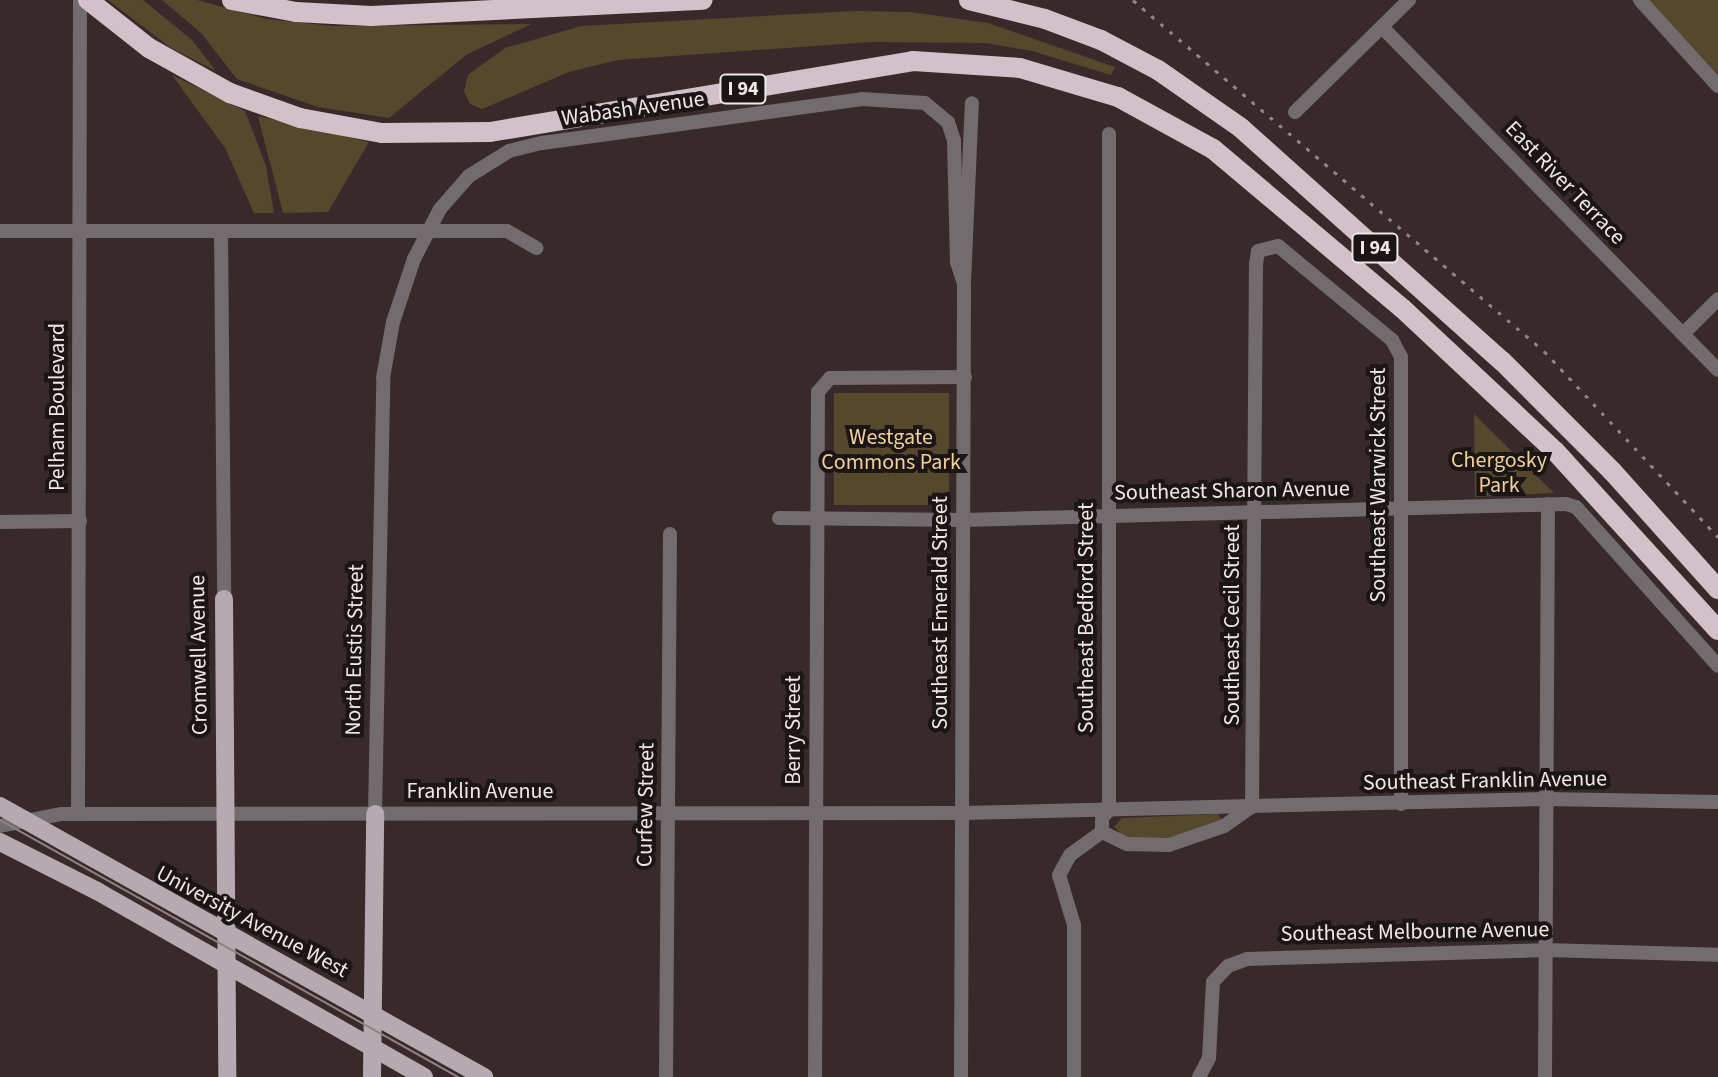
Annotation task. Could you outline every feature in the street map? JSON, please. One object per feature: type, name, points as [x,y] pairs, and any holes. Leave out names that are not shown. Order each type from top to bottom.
[{"type":"highway","name":"I 94","points":[[88,0],[177,66],[252,103],[336,126],[442,135],[526,127],[913,61],[1020,68],[1118,97],[1213,149],[1402,308],[1555,451],[1718,630]]},
{"type":"highway","points":[[232,0],[296,12],[371,16],[703,0]]},
{"type":"highway","name":"I 94","points":[[969,0],[1045,19],[1101,40],[1158,70],[1241,128],[1502,361],[1612,471],[1718,589]]},
{"type":"main road","name":"Cromwell Avenue","points":[[224,599],[225,814],[230,970],[227,1077]]},
{"type":"main road","name":"University Avenue West","points":[[0,806],[484,1077]]},
{"type":"main road","name":"North Eustis Street","points":[[372,1077],[375,814]]},
{"type":"main road","name":"University Avenue West","points":[[0,842],[142,916],[328,1027],[424,1077]]},
{"type":"street","name":"Pelham Boulevard","points":[[78,814],[80,0]]},
{"type":"street","points":[[1295,112],[1409,0]]},
{"type":"street","points":[[1640,0],[1718,86]]},
{"type":"street","name":"East River Terrace","points":[[1382,27],[1718,370]]},
{"type":"street","name":"Wabash Avenue","points":[[426,231],[469,176],[524,147],[849,101],[901,98],[937,109],[951,131],[957,262],[964,283]]},
{"type":"street","name":"Southeast Emerald Street","points":[[961,1077],[964,283],[972,103]]},
{"type":"street","name":"Southeast Bedford Street","points":[[1102,832],[1102,818],[1109,810],[1109,134]]},
{"type":"street","points":[[0,231],[507,231],[537,248]]},
{"type":"street","name":"Cromwell Avenue","points":[[224,599],[225,231]]},
{"type":"street","name":"North Eustis Street","points":[[375,814],[381,409],[393,322],[426,231]]},
{"type":"street","name":"Southeast Warwick Street","points":[[1258,251],[1278,246],[1291,251],[1398,347],[1401,804]]},
{"type":"street","name":"Southeast Cecil Street","points":[[1252,807],[1258,251]]},
{"type":"street","points":[[1683,334],[1718,299]]},
{"type":"street","name":"Berry Street","points":[[815,1077],[817,521],[822,384],[830,378],[965,377]]},
{"type":"street","points":[[1545,1077],[1544,799],[1548,504]]},
{"type":"street","name":"Southeast Sharon Avenue","points":[[779,518],[817,521],[964,520],[1548,504],[1576,507],[1718,666]]},
{"type":"street","points":[[0,522],[80,521]]},
{"type":"street","name":"Curfew Street","points":[[666,1077],[670,534]]},
{"type":"street","name":"Southeast Franklin Avenue","points":[[962,813],[1544,799],[1718,802]]},
{"type":"street","points":[[1074,1077],[1074,925],[1059,875],[1070,855],[1102,832],[1127,844],[1169,845],[1224,826],[1252,807]]},
{"type":"street","name":"Franklin Avenue","points":[[0,826],[21,819],[78,814],[962,813]]},
{"type":"street","name":"Southeast Melbourne Avenue","points":[[1203,1075],[1210,991],[1220,973],[1237,962],[1544,950],[1718,955]]},
{"type":"green space","points":[[108,0],[143,0],[192,40],[216,71],[171,48]]},
{"type":"green space","points":[[162,0],[197,0],[267,19],[333,26],[531,24],[466,55],[389,118],[318,107],[237,79],[201,33]]},
{"type":"green space","points":[[1632,0],[1718,0],[1718,93]]},
{"type":"green space","points":[[855,11],[911,12],[988,23],[1115,67],[1111,75],[1032,51],[986,43],[871,42],[618,60],[569,72],[482,109],[470,104],[464,91],[468,75],[505,48],[581,26]]},
{"type":"green space","points":[[172,75],[245,111],[266,166],[274,213],[254,213],[225,148]]},
{"type":"green space","points":[[258,116],[369,142],[328,212],[283,213]]},
{"type":"green space","name":"Westgate Commons Park","points":[[834,393],[949,393],[949,505],[834,505]]},
{"type":"green space","name":"Chergosky Park","points":[[1474,414],[1554,493],[1475,497]]},
{"type":"green space","points":[[1218,814],[1222,821],[1160,841],[1126,839],[1114,827],[1122,818]]},
{"type":"tram line","points":[[0,820],[458,1077]]},
{"type":"railway","points":[[1133,0],[1544,351],[1718,537]]}]
